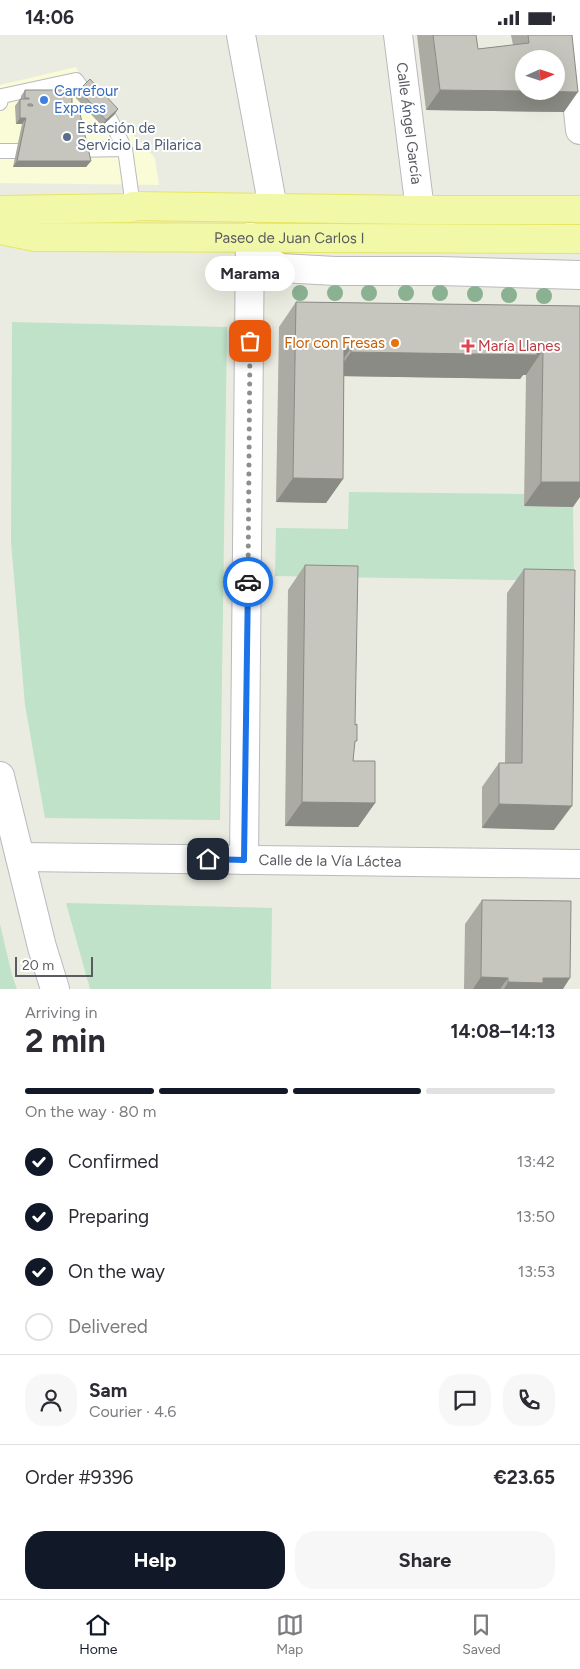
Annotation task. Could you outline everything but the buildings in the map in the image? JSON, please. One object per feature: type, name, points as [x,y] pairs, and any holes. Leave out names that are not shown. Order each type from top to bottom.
[{"type":"main road","name":"Paseo de Juan Carlos I","points":[[0,210],[133,207],[580,210]]},
{"type":"main road","name":"Paseo de Juan Carlos I","points":[[0,230],[35,237],[580,239]]},
{"type":"street","points":[[240,35],[273,208]]},
{"type":"street","name":"Calle Ángel García","points":[[398,35],[420,210]]},
{"type":"street","points":[[570,35],[580,130]]},
{"type":"street","points":[[250,237],[267,261],[281,268],[335,271],[440,271],[580,275]]},
{"type":"street","points":[[244,860],[250,237]]},
{"type":"street","points":[[0,776],[42,947],[55,989]]},
{"type":"street","name":"Calle de la Vía Láctea","points":[[20,857],[580,864]]},
{"type":"lane","points":[[0,103],[2,96],[76,80],[82,88]]},
{"type":"lane","points":[[110,119],[125,149],[133,207]]},
{"type":"lane","points":[[0,151],[125,149]]},
{"type":"shaded area","name":"Estación de Servicio La Pilarica","points":[[76,67],[86,85],[155,158],[159,185],[0,183],[0,85]]},
{"type":"shaded area","points":[[12,322],[227,327],[220,820],[45,818],[25,705],[11,542]]},
{"type":"shaded area","points":[[349,492],[524,494],[524,506],[573,507],[574,581],[275,576],[276,528],[348,529]]},
{"type":"shaded area","points":[[66,903],[272,908],[271,989],[90,989]]},
{"type":"shaded area","points":[[0,924],[12,975],[17,989],[0,989]]},
{"type":"way so far","points":[[248,582],[250,341]]},
{"type":"place","name":"Carrefour Express","points":[[44,100]]},
{"type":"place","name":"Estación de Servicio La Pilarica","points":[[67,137]]},
{"type":"place","name":"Marama","points":[[250,341]]},
{"type":"place","name":"Flor con Fresas","points":[[395,343]]},
{"type":"place","name":"María Llanes","points":[[468,346]]},
{"type":"route","points":[[208,859],[244,860],[248,582]]}]
